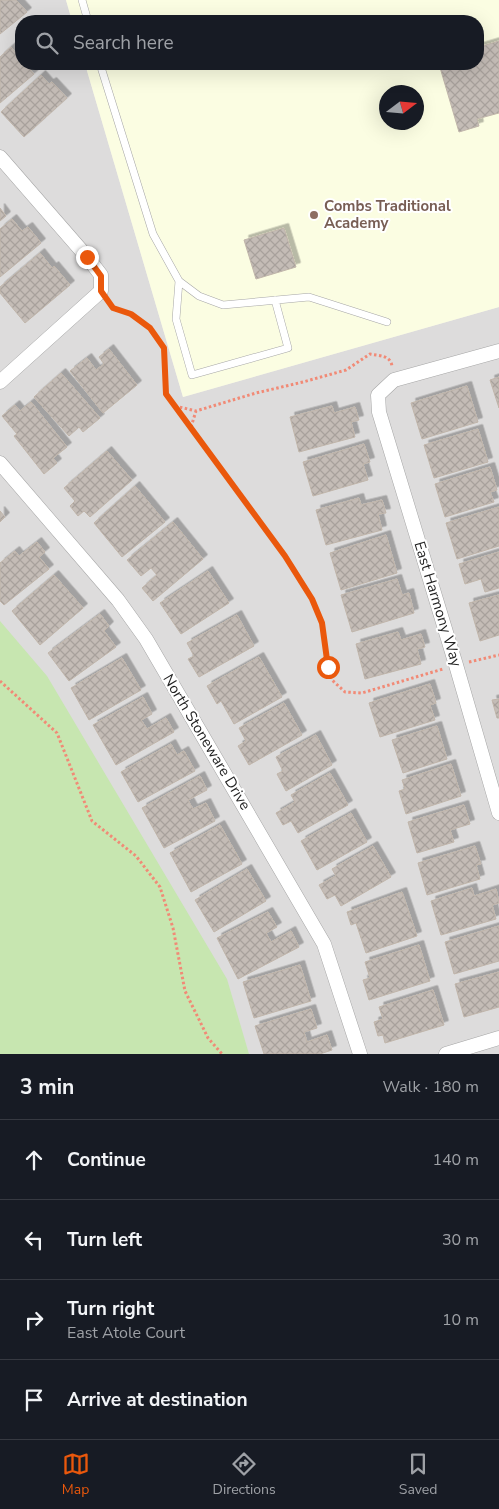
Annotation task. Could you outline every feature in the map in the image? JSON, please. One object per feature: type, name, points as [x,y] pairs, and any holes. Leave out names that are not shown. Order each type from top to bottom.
[{"type":"street","points":[[0,157],[87,257],[101,276],[101,291],[0,382]]},
{"type":"street","points":[[394,380],[499,351]]},
{"type":"street","name":"East Harmony Way","points":[[394,380],[378,395],[379,412],[499,814]]},
{"type":"street","name":"North Stoneware Drive","points":[[0,463],[118,600],[146,639],[324,944],[360,1054]]},
{"type":"street","points":[[446,1054],[499,1038]]},
{"type":"lane","points":[[82,0],[86,15]]},
{"type":"lane","points":[[102,70],[153,234],[178,281],[199,296],[223,305],[309,297],[387,322]]},
{"type":"lane","points":[[178,281],[176,319],[192,375],[288,348],[274,300]]},
{"type":"path","points":[[101,291],[113,308],[131,314],[150,328],[164,348],[166,394],[285,556],[312,599],[322,623],[328,667],[332,680],[345,692],[362,693],[456,665],[499,655]]},
{"type":"path","points":[[175,406],[196,411],[256,393],[346,370],[370,354],[386,357],[392,363],[394,380]]},
{"type":"path","points":[[191,427],[196,411]]},
{"type":"path","points":[[0,681],[57,733],[92,820],[136,856],[160,887],[173,928],[185,991],[208,1038],[222,1054]]},
{"type":"shaded area","points":[[0,0],[66,0],[70,15],[15,15],[15,70],[87,70],[183,397],[499,307],[499,1054],[0,1054]]},
{"type":"shaded area","name":"Combs Traditional Academy","points":[[66,0],[499,0],[499,307],[183,397],[87,70],[484,70],[484,15],[70,15]]},
{"type":"green space","points":[[0,621],[47,676],[227,979],[249,1054],[0,1054]]},
{"type":"building","points":[[0,0],[16,0],[27,12],[23,15],[15,15],[15,22],[0,34]]},
{"type":"building","points":[[499,41],[499,113],[477,119],[479,126],[459,132],[441,70],[484,70],[484,46]]},
{"type":"building","points":[[11,47],[15,52],[15,70],[30,70],[34,74],[0,103],[0,57]]},
{"type":"building","points":[[41,75],[49,84],[52,82],[67,98],[24,137],[1,112]]},
{"type":"building","points":[[0,208],[6,216],[0,221]]},
{"type":"building","points":[[12,219],[22,231],[28,227],[41,243],[0,277],[0,229]]},
{"type":"building","points":[[284,228],[296,267],[256,279],[244,240]]},
{"type":"building","points":[[40,253],[52,268],[54,266],[70,285],[25,323],[0,293],[0,287]]},
{"type":"building","points":[[109,349],[137,385],[103,413],[70,371],[87,358],[96,370],[104,364],[99,357]]},
{"type":"building","points":[[61,373],[100,418],[83,432],[79,427],[69,436],[34,397]]},
{"type":"building","points":[[499,377],[499,408],[490,380]]},
{"type":"building","points":[[467,386],[478,422],[422,439],[411,403]]},
{"type":"building","points":[[31,402],[67,447],[53,458],[57,463],[44,474],[14,436],[17,434],[2,416],[15,405],[20,411]]},
{"type":"building","points":[[332,406],[334,413],[355,407],[359,420],[351,422],[355,437],[299,452],[290,417]]},
{"type":"building","points":[[478,429],[488,462],[434,478],[424,445]]},
{"type":"building","points":[[364,444],[370,462],[363,464],[368,480],[313,496],[303,462]]},
{"type":"building","points":[[107,451],[132,480],[90,517],[84,511],[78,516],[70,506],[75,501],[64,488]]},
{"type":"building","points":[[490,467],[497,490],[490,492],[494,502],[445,517],[435,484]]},
{"type":"building","points":[[135,486],[165,522],[122,557],[94,523]]},
{"type":"building","points":[[359,498],[361,505],[382,500],[386,513],[378,514],[382,530],[326,545],[316,510]]},
{"type":"building","points":[[499,507],[499,546],[457,559],[446,523]]},
{"type":"building","points":[[0,511],[5,517],[0,522]]},
{"type":"building","points":[[173,522],[203,559],[153,601],[142,588],[157,575],[151,568],[141,576],[127,560]]},
{"type":"building","points":[[386,535],[397,573],[341,590],[330,553]]},
{"type":"building","points":[[37,542],[45,552],[39,557],[49,569],[4,605],[0,601],[0,563],[15,551],[19,556]]},
{"type":"building","points":[[499,552],[499,588],[485,592],[481,579],[465,584],[459,564]]},
{"type":"building","points":[[208,571],[229,603],[181,634],[160,603]]},
{"type":"building","points":[[54,575],[83,608],[40,645],[12,611]]},
{"type":"building","points":[[397,579],[402,595],[409,593],[414,613],[352,632],[341,595]]},
{"type":"building","points":[[499,595],[499,635],[480,641],[469,603]]},
{"type":"building","points":[[100,614],[109,626],[104,631],[116,647],[69,681],[48,653]]},
{"type":"building","points":[[237,615],[254,646],[199,677],[188,659],[194,656],[187,643]]},
{"type":"building","points":[[398,632],[401,640],[421,634],[425,647],[417,649],[421,664],[365,679],[356,644]]},
{"type":"building","points":[[259,657],[282,697],[234,724],[221,701],[217,704],[207,686]]},
{"type":"building","points":[[122,658],[141,690],[89,720],[71,688]]},
{"type":"building","points":[[430,684],[436,703],[430,705],[435,720],[380,737],[369,703]]},
{"type":"building","points":[[143,697],[152,714],[141,720],[147,729],[166,718],[174,732],[116,765],[93,725]]},
{"type":"building","points":[[499,699],[499,718],[497,718],[492,700]]},
{"type":"building","points":[[284,703],[302,735],[249,765],[238,746],[246,741],[239,728]]},
{"type":"building","points":[[437,726],[447,759],[403,773],[392,740]]},
{"type":"building","points":[[316,735],[332,765],[286,791],[277,774],[283,771],[276,757]]},
{"type":"building","points":[[171,744],[177,755],[184,751],[195,771],[138,802],[121,772]]},
{"type":"building","points":[[451,764],[461,796],[406,814],[399,791],[405,789],[402,780]]},
{"type":"building","points":[[330,773],[348,805],[298,833],[291,821],[283,825],[276,813],[295,802],[291,795]]},
{"type":"building","points":[[200,776],[207,790],[188,800],[193,809],[206,803],[215,821],[164,848],[142,808]]},
{"type":"building","points":[[464,805],[470,824],[450,830],[454,842],[417,853],[408,822]]},
{"type":"building","points":[[351,813],[367,842],[317,870],[301,841]]},
{"type":"building","points":[[220,825],[242,864],[191,892],[170,853]]},
{"type":"building","points":[[373,846],[391,877],[341,906],[335,895],[327,899],[319,885],[336,876],[332,869]]},
{"type":"building","points":[[475,846],[481,864],[476,865],[480,879],[427,895],[418,863]]},
{"type":"building","points":[[247,869],[266,901],[214,932],[195,900]]},
{"type":"building","points":[[472,888],[474,896],[496,889],[499,903],[492,905],[496,919],[441,935],[431,901]]},
{"type":"building","points":[[402,892],[417,936],[366,953],[356,923],[351,925],[347,912]]},
{"type":"building","points":[[268,912],[277,927],[266,933],[271,942],[291,931],[299,947],[238,979],[217,938]]},
{"type":"building","points":[[499,926],[499,961],[454,974],[445,942]]},
{"type":"building","points":[[419,945],[430,981],[369,1000],[363,980],[370,978],[365,962]]},
{"type":"building","points":[[300,965],[311,1001],[254,1018],[243,982]]},
{"type":"building","points":[[499,972],[499,1007],[464,1017],[455,984]]},
{"type":"building","points":[[433,990],[444,1025],[385,1043],[383,1035],[378,1036],[374,1022],[383,1019],[379,1007]]},
{"type":"building","points":[[311,1009],[317,1028],[304,1032],[307,1042],[327,1035],[332,1050],[320,1054],[264,1054],[255,1026]]},
{"type":"place","name":"Combs Traditional Academy","points":[[314,215]]},
{"type":"route","points":[[87,257],[101,276],[101,291],[113,308],[131,314],[150,328],[164,348],[166,394],[285,556],[312,599],[322,623],[328,667]]}]
